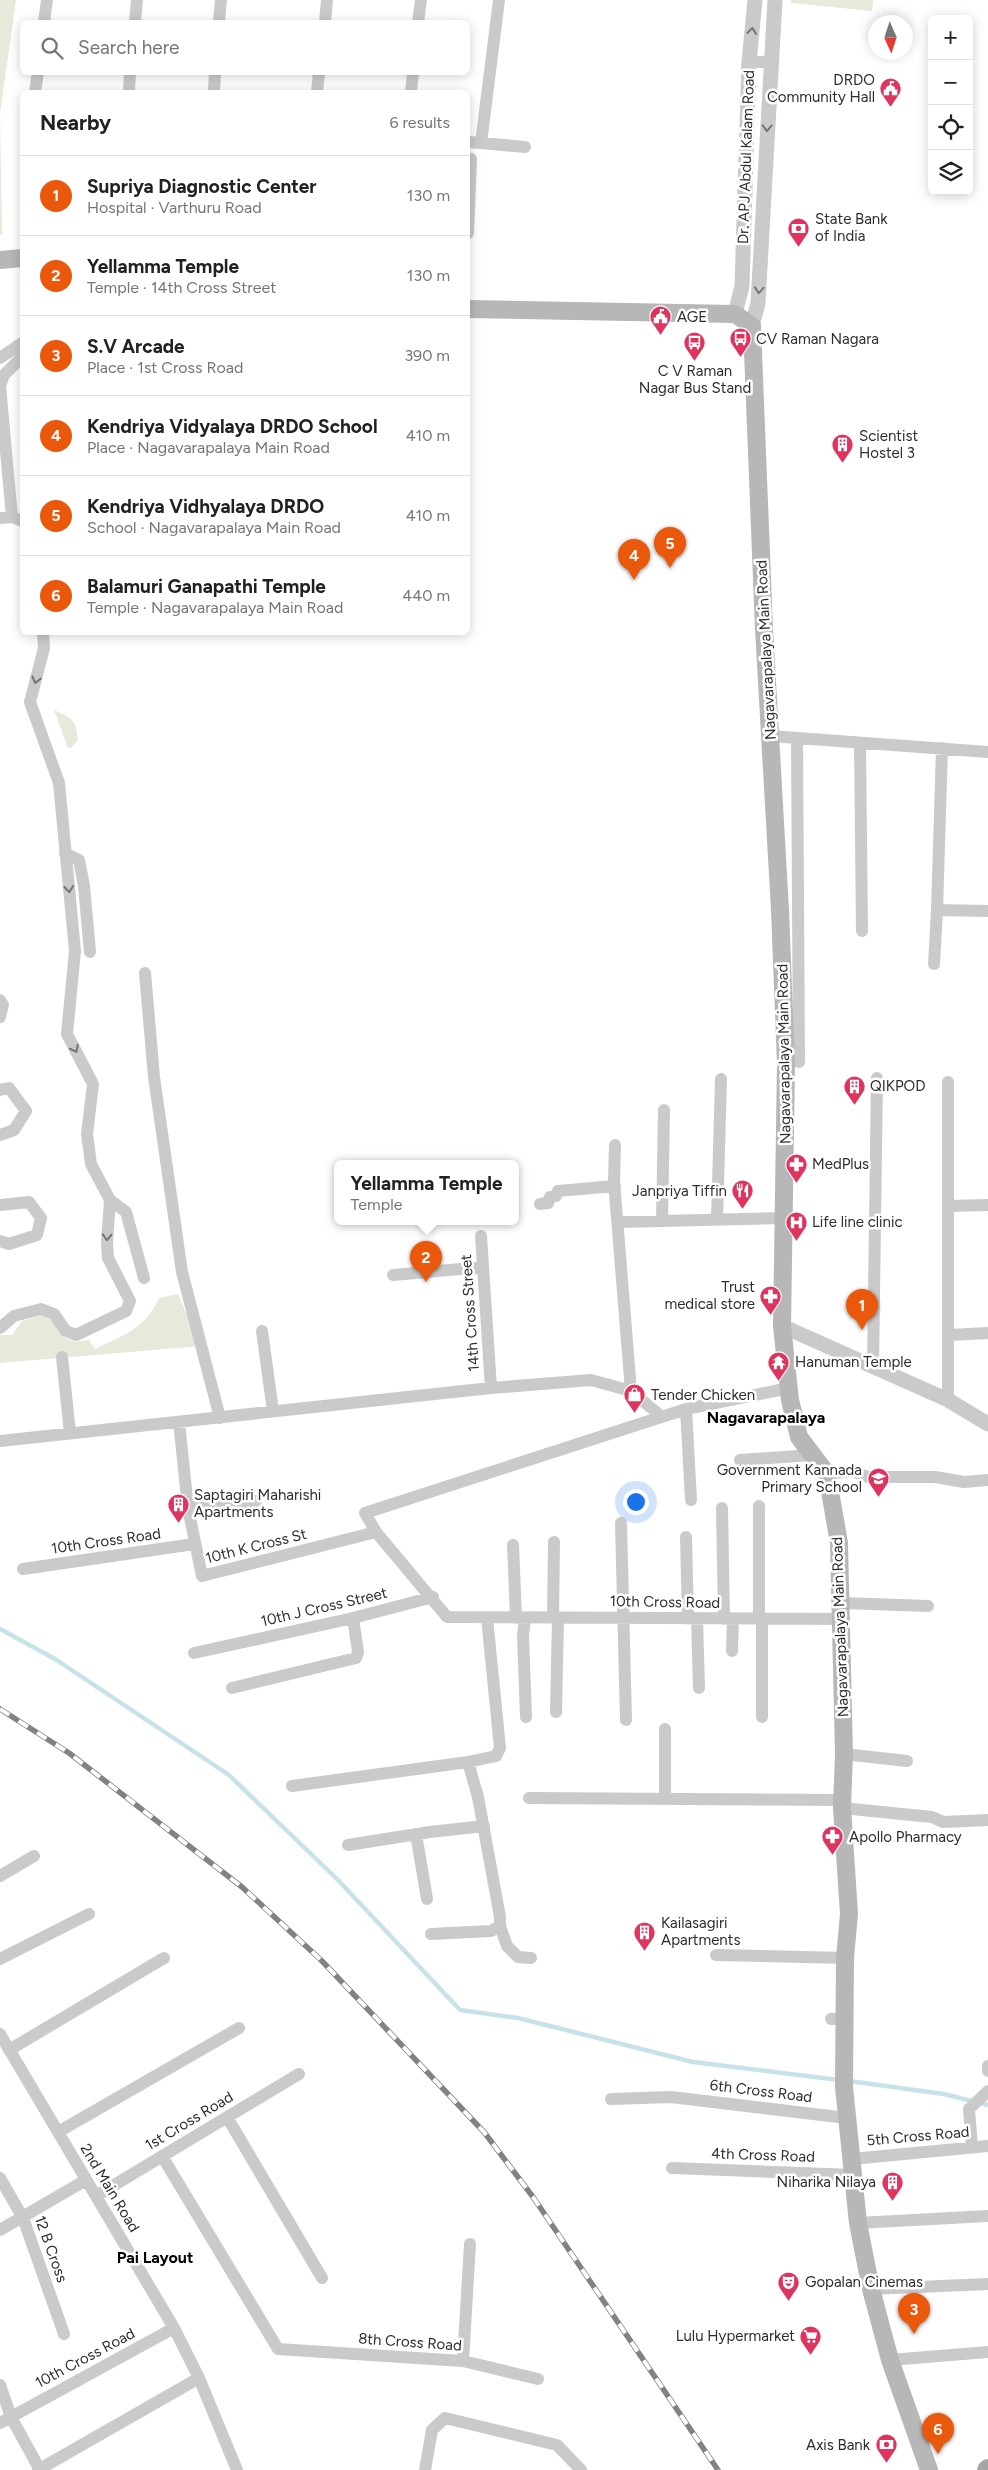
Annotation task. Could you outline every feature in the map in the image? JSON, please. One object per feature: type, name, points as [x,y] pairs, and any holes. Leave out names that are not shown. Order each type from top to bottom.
[{"type":"main road","points":[[0,260],[20,258]]},
{"type":"main road","points":[[470,309],[735,314],[752,326]]},
{"type":"main road","name":"Nagavarapalaya Main Road","points":[[752,326],[786,1063],[782,1326],[789,1388],[799,1437],[827,1474],[840,1543],[844,1754],[842,1804],[849,1914],[837,2019],[858,2223],[871,2289],[890,2360],[929,2470]]},
{"type":"street","points":[[44,20],[47,0]]},
{"type":"street","points":[[135,20],[137,0]]},
{"type":"street","points":[[219,20],[221,0]]},
{"type":"street","points":[[325,20],[327,0]]},
{"type":"street","points":[[418,20],[421,0]]},
{"type":"street","points":[[481,143],[499,0]]},
{"type":"street","name":"Dr. APJ Abdul Kalam Road","points":[[735,314],[742,286],[749,62],[756,0]]},
{"type":"street","points":[[752,326],[758,303],[770,62],[775,0]]},
{"type":"street","points":[[749,62],[770,62]]},
{"type":"street","points":[[35,90],[38,75]]},
{"type":"street","points":[[128,90],[130,75]]},
{"type":"street","points":[[214,90],[215,75]]},
{"type":"street","points":[[317,90],[320,75]]},
{"type":"street","points":[[412,90],[414,75]]},
{"type":"street","points":[[470,142],[526,147]]},
{"type":"street","points":[[470,184],[471,159]]},
{"type":"street","points":[[0,358],[20,344]]},
{"type":"street","points":[[12,518],[0,386],[4,375],[20,359]]},
{"type":"street","points":[[43,635],[44,648],[30,702],[59,784],[75,951],[67,1034],[92,1084],[87,1134],[91,1164],[110,1200],[126,1212],[144,1278]]},
{"type":"street","points":[[770,736],[988,752]]},
{"type":"street","points":[[797,738],[799,1062]]},
{"type":"street","points":[[860,743],[862,931]]},
{"type":"street","points":[[934,964],[942,748]]},
{"type":"street","points":[[65,853],[79,860],[84,886],[90,952]]},
{"type":"street","points":[[937,910],[988,911]]},
{"type":"street","points":[[145,973],[154,1078],[182,1272],[220,1418]]},
{"type":"street","points":[[0,1000],[3,1005],[0,1017]]},
{"type":"street","points":[[873,1368],[877,1078]]},
{"type":"street","points":[[717,1220],[721,1079]]},
{"type":"street","points":[[948,1082],[948,1400]]},
{"type":"street","points":[[0,1090],[9,1088],[26,1112],[14,1130],[0,1135]]},
{"type":"street","points":[[662,1221],[664,1110]]},
{"type":"street","points":[[615,1145],[615,1186],[631,1391]]},
{"type":"street","points":[[540,1204],[548,1202],[550,1198],[556,1196],[558,1191],[568,1188],[615,1186]]},
{"type":"street","points":[[0,1328],[14,1316],[41,1309],[54,1314],[66,1331],[76,1335],[126,1311],[130,1301],[108,1258],[110,1200]]},
{"type":"street","points":[[0,1205],[29,1202],[40,1218],[37,1235],[9,1244],[0,1241]]},
{"type":"street","points":[[949,1206],[988,1205]]},
{"type":"street","points":[[619,1222],[784,1218]]},
{"type":"street","name":"14th Cross Street","points":[[481,1236],[491,1388]]},
{"type":"street","points":[[393,1275],[483,1267]]},
{"type":"street","points":[[782,1326],[948,1400],[988,1424]]},
{"type":"street","points":[[262,1331],[273,1411]]},
{"type":"street","points":[[949,1335],[988,1333]]},
{"type":"street","points":[[62,1358],[70,1433]]},
{"type":"street","points":[[0,1441],[491,1388],[591,1380],[631,1391],[662,1416]]},
{"type":"street","points":[[433,1597],[376,1532],[365,1513],[662,1416],[686,1409],[789,1388]]},
{"type":"street","points":[[686,1409],[691,1500]]},
{"type":"street","points":[[179,1422],[188,1508],[194,1544]]},
{"type":"street","points":[[740,1460],[813,1454]]},
{"type":"street","points":[[827,1474],[852,1471],[868,1478],[935,1478],[964,1482],[988,1480]]},
{"type":"street","points":[[188,1508],[256,1501]]},
{"type":"street","points":[[759,1506],[762,1716]]},
{"type":"street","points":[[722,1508],[732,1651]]},
{"type":"street","points":[[621,1522],[626,1720]]},
{"type":"street","name":"10th K Cross St","points":[[194,1544],[202,1576],[376,1532]]},
{"type":"street","points":[[686,1537],[698,1654],[698,1688]]},
{"type":"street","points":[[554,1542],[556,1712]]},
{"type":"street","name":"10th Cross Road","points":[[24,1569],[194,1544]]},
{"type":"street","points":[[513,1545],[523,1636],[526,1717]]},
{"type":"street","name":"10th Cross Road","points":[[433,1597],[447,1617],[487,1618],[761,1619],[842,1611],[928,1606]]},
{"type":"street","name":"10th J Cross Street","points":[[194,1653],[353,1618],[433,1597]]},
{"type":"street","points":[[232,1688],[356,1658],[358,1652],[353,1618]]},
{"type":"street","points":[[292,1786],[468,1762],[496,1756],[499,1753],[487,1618]]},
{"type":"street","points":[[665,1729],[665,1799]]},
{"type":"street","points":[[844,1754],[907,1761]]},
{"type":"street","points":[[468,1762],[484,1826],[500,1926],[507,1946],[518,1957],[531,1958]]},
{"type":"street","points":[[529,1798],[665,1799],[842,1804],[932,1817],[943,1822],[988,1820]]},
{"type":"street","points":[[348,1845],[484,1826]]},
{"type":"street","points":[[416,1834],[427,1899]]},
{"type":"street","points":[[0,1876],[34,1856]]},
{"type":"street","points":[[0,1959],[89,1914]]},
{"type":"street","points":[[431,1934],[491,1931],[500,1926]]},
{"type":"street","points":[[716,1955],[844,1958]]},
{"type":"street","points":[[9,2050],[164,1958]]},
{"type":"street","points":[[58,2132],[239,2028]]},
{"type":"street","name":"2nd Main Road","points":[[0,2034],[174,2328],[199,2378],[237,2470]]},
{"type":"street","points":[[988,2066],[988,2071]]},
{"type":"street","name":"1st Cross Road","points":[[96,2196],[299,2074]]},
{"type":"street","points":[[972,2148],[973,2104],[988,2090]]},
{"type":"street","name":"6th Cross Road","points":[[611,2099],[672,2096],[848,2118]]},
{"type":"street","points":[[227,2117],[322,2278]]},
{"type":"street","name":"5th Cross Road","points":[[852,2167],[988,2146]]},
{"type":"street","name":"8th Cross Road","points":[[162,2156],[278,2349],[463,2361],[538,2379]]},
{"type":"street","name":"4th Cross Road","points":[[672,2168],[852,2167]]},
{"type":"street","name":"12 B Cross","points":[[0,2178],[23,2218],[64,2334]]},
{"type":"street","points":[[0,2230],[86,2180]]},
{"type":"street","points":[[858,2223],[988,2216]]},
{"type":"street","points":[[463,2361],[470,2244]]},
{"type":"street","points":[[871,2289],[988,2284]]},
{"type":"street","name":"10th Cross Road","points":[[0,2424],[11,2416],[174,2328]]},
{"type":"street","points":[[890,2360],[988,2352]]},
{"type":"street","points":[[0,2386],[11,2416],[40,2470],[199,2378]]},
{"type":"street","points":[[425,2470],[432,2430],[445,2418],[557,2445],[581,2470]]},
{"type":"green space","points":[[0,0],[16,0],[0,113]]},
{"type":"green space","points":[[791,0],[873,0],[872,11],[791,3]]},
{"type":"green space","points":[[0,113],[2,234],[0,235]]},
{"type":"green space","points":[[54,710],[69,718],[75,724],[78,740],[71,748],[68,748]]},
{"type":"green space","points":[[178,1294],[200,1346],[0,1363],[0,1335],[12,1335],[22,1321],[43,1315],[66,1338],[71,1341],[89,1340],[95,1349],[124,1335],[140,1324],[153,1309],[159,1298]]},
{"type":"waterway","points":[[0,1629],[55,1659],[229,1775],[338,1880],[460,2010],[518,2018],[693,2062],[839,2080]]},
{"type":"waterway","points":[[849,2081],[944,2094],[988,2105]]},
{"type":"railway","points":[[0,1709],[69,1753],[242,1887],[322,1961],[484,2132],[533,2197],[718,2470]]},
{"type":"place","name":"DRDO Community Hall","points":[[891,108]]},
{"type":"place","name":"State Bank of India","points":[[799,247]]},
{"type":"place","name":"AGE","points":[[661,336]]},
{"type":"place","name":"CV Raman Nagara","points":[[740,358]]},
{"type":"place","name":"C V Raman Nagar Bus Stand","points":[[695,361]]},
{"type":"place","name":"Scientist Hostel 3","points":[[843,464]]},
{"type":"place","name":"Kendriya Vidhyalaya DRDO","points":[[670,568]]},
{"type":"place","name":"Kendriya Vidyalaya DRDO School","points":[[634,580]]},
{"type":"place","name":"QIKPOD","points":[[854,1105]]},
{"type":"place","name":"MedPlus","points":[[796,1183]]},
{"type":"place","name":"Janpriya Tiffin","points":[[743,1210]]},
{"type":"place","name":"Life line clinic","points":[[796,1241]]},
{"type":"place","name":"Yellamma Temple","points":[[426,1282]]},
{"type":"place","name":"Trust medical store","points":[[771,1315]]},
{"type":"place","name":"Supriya Diagnostic Center","points":[[862,1330]]},
{"type":"place","name":"Hanuman Temple","points":[[779,1381]]},
{"type":"place","name":"Tender Chicken","points":[[635,1414]]},
{"type":"place","name":"Government Kannada Primary School","points":[[878,1498]]},
{"type":"place","name":"Saptagiri Maharishi Apartments","points":[[178,1523]]},
{"type":"place","name":"Apollo Pharmacy","points":[[833,1856]]},
{"type":"place","name":"Kailasagiri Apartments","points":[[645,1951]]},
{"type":"place","name":"Niharika Nilaya","points":[[892,2201]]},
{"type":"place","name":"Gopalan Cinemas","points":[[789,2301]]},
{"type":"place","name":"S.V Arcade","points":[[914,2334]]},
{"type":"place","name":"Lulu Hypermarket","points":[[811,2355]]},
{"type":"place","name":"Balamuri Ganapathi Temple","points":[[938,2454]]},
{"type":"place","name":"Axis Bank","points":[[886,2464]]},
{"type":"district","name":"Nagavarapalaya","points":[[766,1417]]},
{"type":"district","name":"Pai Layout","points":[[155,2257]]}]
